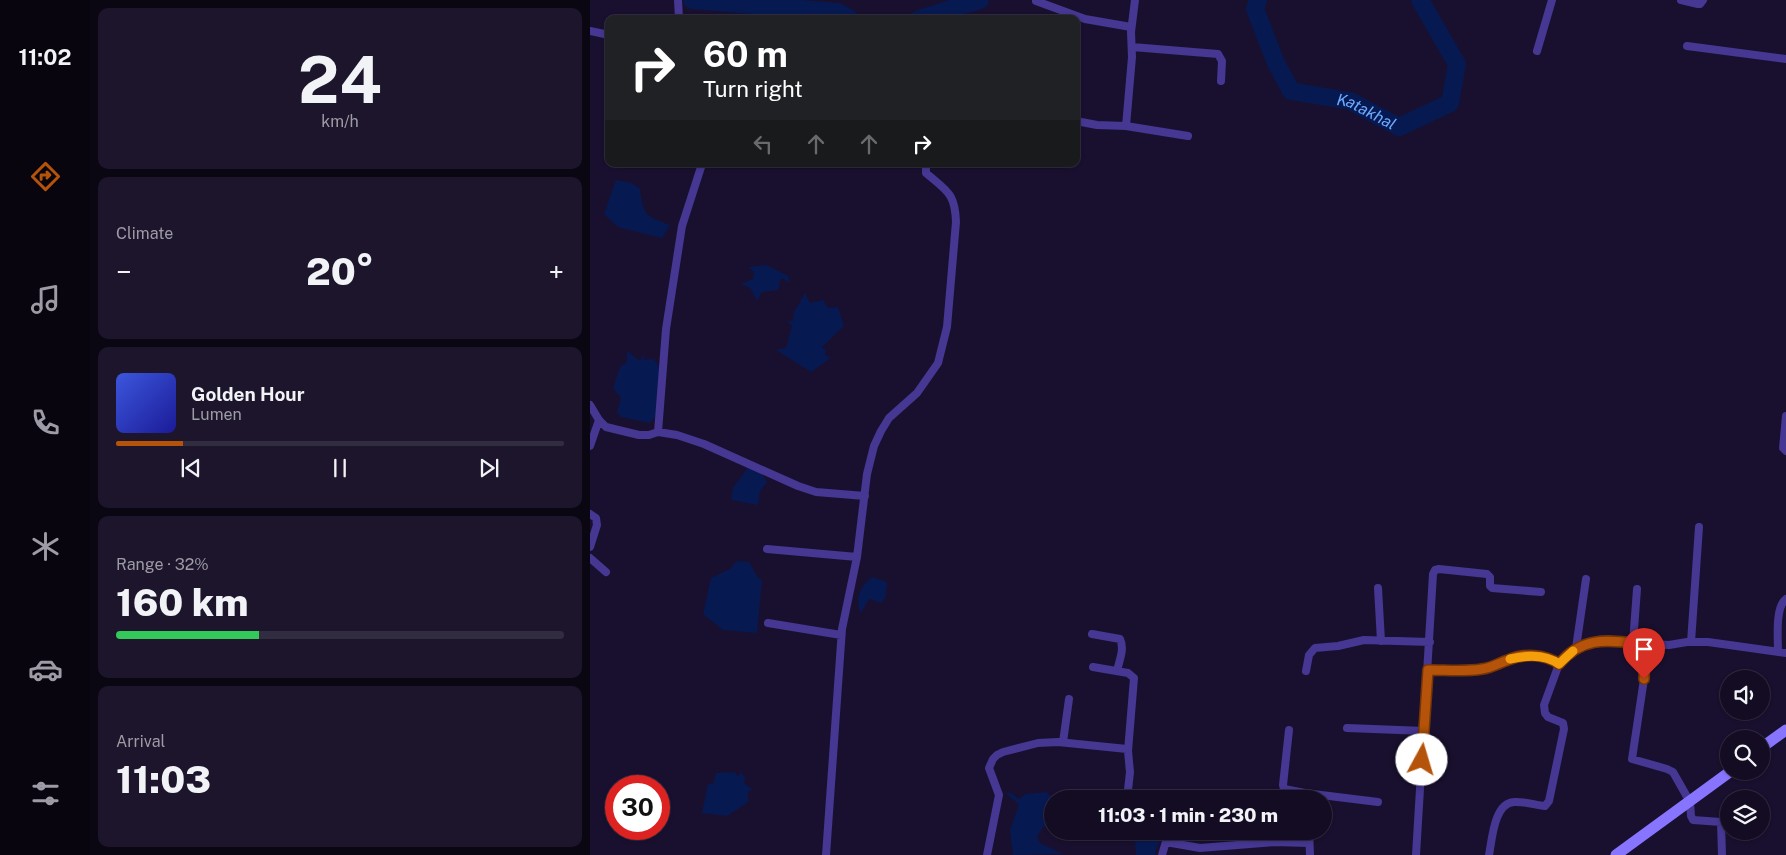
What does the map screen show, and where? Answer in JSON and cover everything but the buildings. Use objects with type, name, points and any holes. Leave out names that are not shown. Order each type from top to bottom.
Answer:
[{"type":"street","points":[[678,0],[679,15]]},
{"type":"street","points":[[1126,126],[1132,47],[1131,27],[1135,0]]},
{"type":"street","points":[[1537,51],[1552,0]]},
{"type":"street","points":[[1681,0],[1698,4],[1703,0]]},
{"type":"street","points":[[1036,1],[1074,15]]},
{"type":"street","points":[[1080,17],[1131,27]]},
{"type":"street","points":[[590,32],[605,34]]},
{"type":"street","points":[[1687,46],[1786,59]]},
{"type":"street","points":[[1132,47],[1218,54],[1222,61],[1221,81]]},
{"type":"street","points":[[1080,122],[1097,125],[1126,126],[1188,136]]},
{"type":"street","points":[[658,432],[666,328],[682,226],[701,167]]},
{"type":"street","points":[[826,855],[841,635],[857,557],[868,474],[877,438],[889,418],[916,393],[938,364],[947,327],[955,208],[950,194],[926,173],[926,167]]},
{"type":"street","points":[[590,405],[599,420],[606,427],[639,435],[658,432],[678,435],[704,444],[798,486],[816,492],[865,496]]},
{"type":"street","points":[[1786,416],[1783,448],[1786,451]]},
{"type":"street","points":[[590,446],[599,420]]},
{"type":"street","points":[[590,514],[596,518],[596,526],[590,547]]},
{"type":"street","points":[[1691,642],[1699,528]]},
{"type":"street","points":[[767,549],[857,557]]},
{"type":"street","points":[[590,558],[606,572]]},
{"type":"street","points":[[1416,855],[1420,775],[1425,730],[1432,583],[1435,570],[1487,574],[1490,577],[1490,586],[1492,588],[1541,592]]},
{"type":"street","points":[[1576,648],[1586,579]]},
{"type":"street","points":[[1378,588],[1381,641]]},
{"type":"street","points":[[1633,643],[1637,589]]},
{"type":"street","points":[[1489,855],[1496,819],[1506,806],[1512,802],[1545,806],[1550,802],[1564,729],[1563,723],[1548,717],[1544,713],[1544,705],[1559,664],[1576,648],[1598,642],[1669,645],[1708,642],[1782,653],[1779,613],[1781,603],[1786,599]]},
{"type":"street","points":[[768,623],[841,635]]},
{"type":"street","points":[[1092,634],[1120,639],[1122,650],[1117,671]]},
{"type":"street","points":[[1306,671],[1309,655],[1315,648],[1338,646],[1357,641],[1430,642]]},
{"type":"street","points":[[1645,644],[1644,679],[1632,759],[1673,772],[1690,802],[1693,820],[1721,822],[1722,855]]},
{"type":"street","points":[[1428,670],[1482,670],[1509,659],[1529,656],[1546,658],[1559,664]]},
{"type":"street","points":[[1093,667],[1128,673],[1134,678],[1128,751],[1130,772],[1128,790]]},
{"type":"street","points":[[1063,742],[1069,699]]},
{"type":"street","points":[[1347,728],[1425,730]]},
{"type":"street","points":[[1286,790],[1282,785],[1289,730]]},
{"type":"street","points":[[1770,742],[1786,730]]},
{"type":"street","points":[[987,855],[999,795],[989,768],[993,759],[1003,752],[1038,743],[1063,742],[1124,748],[1128,751]]},
{"type":"street","points":[[1616,855],[1720,779]]},
{"type":"street","points":[[1332,798],[1378,802]]},
{"type":"street","points":[[1309,840],[1310,855]]},
{"type":"street","points":[[1162,855],[1166,842],[1200,848],[1274,842],[1309,843]]},
{"type":"shaded area","points":[[616,180],[632,183],[640,189],[644,210],[647,214],[670,225],[662,238],[618,227],[604,214]]},
{"type":"shaded area","points":[[767,265],[788,276],[790,283],[781,278],[778,290],[762,292],[757,301],[750,288],[741,284],[753,279],[754,272],[748,267]]},
{"type":"shaded area","points":[[805,293],[810,303],[823,300],[828,308],[838,307],[844,326],[822,347],[826,350],[825,355],[831,358],[811,372],[776,350],[786,348],[792,326],[788,321],[793,321],[794,312]]},
{"type":"shaded area","points":[[627,351],[640,361],[643,354],[644,360],[654,359],[662,372],[656,416],[650,423],[621,417],[617,412],[621,398],[613,388],[620,367],[627,362]]},
{"type":"shaded area","points":[[749,466],[760,470],[767,482],[760,491],[758,505],[731,500],[733,488]]},
{"type":"shaded area","points":[[737,561],[749,562],[758,578],[762,580],[757,633],[723,630],[703,614],[711,578],[730,569]]},
{"type":"shaded area","points":[[872,577],[887,582],[885,598],[881,603],[869,599],[861,613],[858,603],[860,593]]},
{"type":"shaded area","points":[[735,772],[738,777],[740,772],[745,776],[744,783],[753,790],[748,791],[748,802],[727,816],[702,813],[708,784],[713,784],[716,773]]},
{"type":"shaded area","points":[[1044,792],[1044,827],[1037,837],[1040,843],[1063,854],[1013,855],[1010,830],[1019,804],[1005,793],[1011,793],[1019,799],[1025,794]]},
{"type":"shaded area","points":[[1160,840],[1155,851],[1156,855],[1136,855],[1135,841]]},
{"type":"waterway","name":"Katakhal","points":[[692,0],[838,12],[843,15]]},
{"type":"waterway","name":"Katakhal","points":[[932,15],[980,0]]},
{"type":"waterway","name":"Katakhal","points":[[1258,0],[1255,9],[1276,63],[1291,91],[1350,101],[1399,127],[1450,103],[1457,64],[1420,0]]},
{"type":"slow traffic","points":[[1510,659],[1538,656],[1553,660],[1559,664],[1573,651]]},
{"type":"route","points":[[1422,760],[1428,670],[1482,670],[1509,659],[1529,656],[1546,658],[1559,664],[1576,648],[1584,644],[1619,642],[1645,644],[1644,679]]}]
